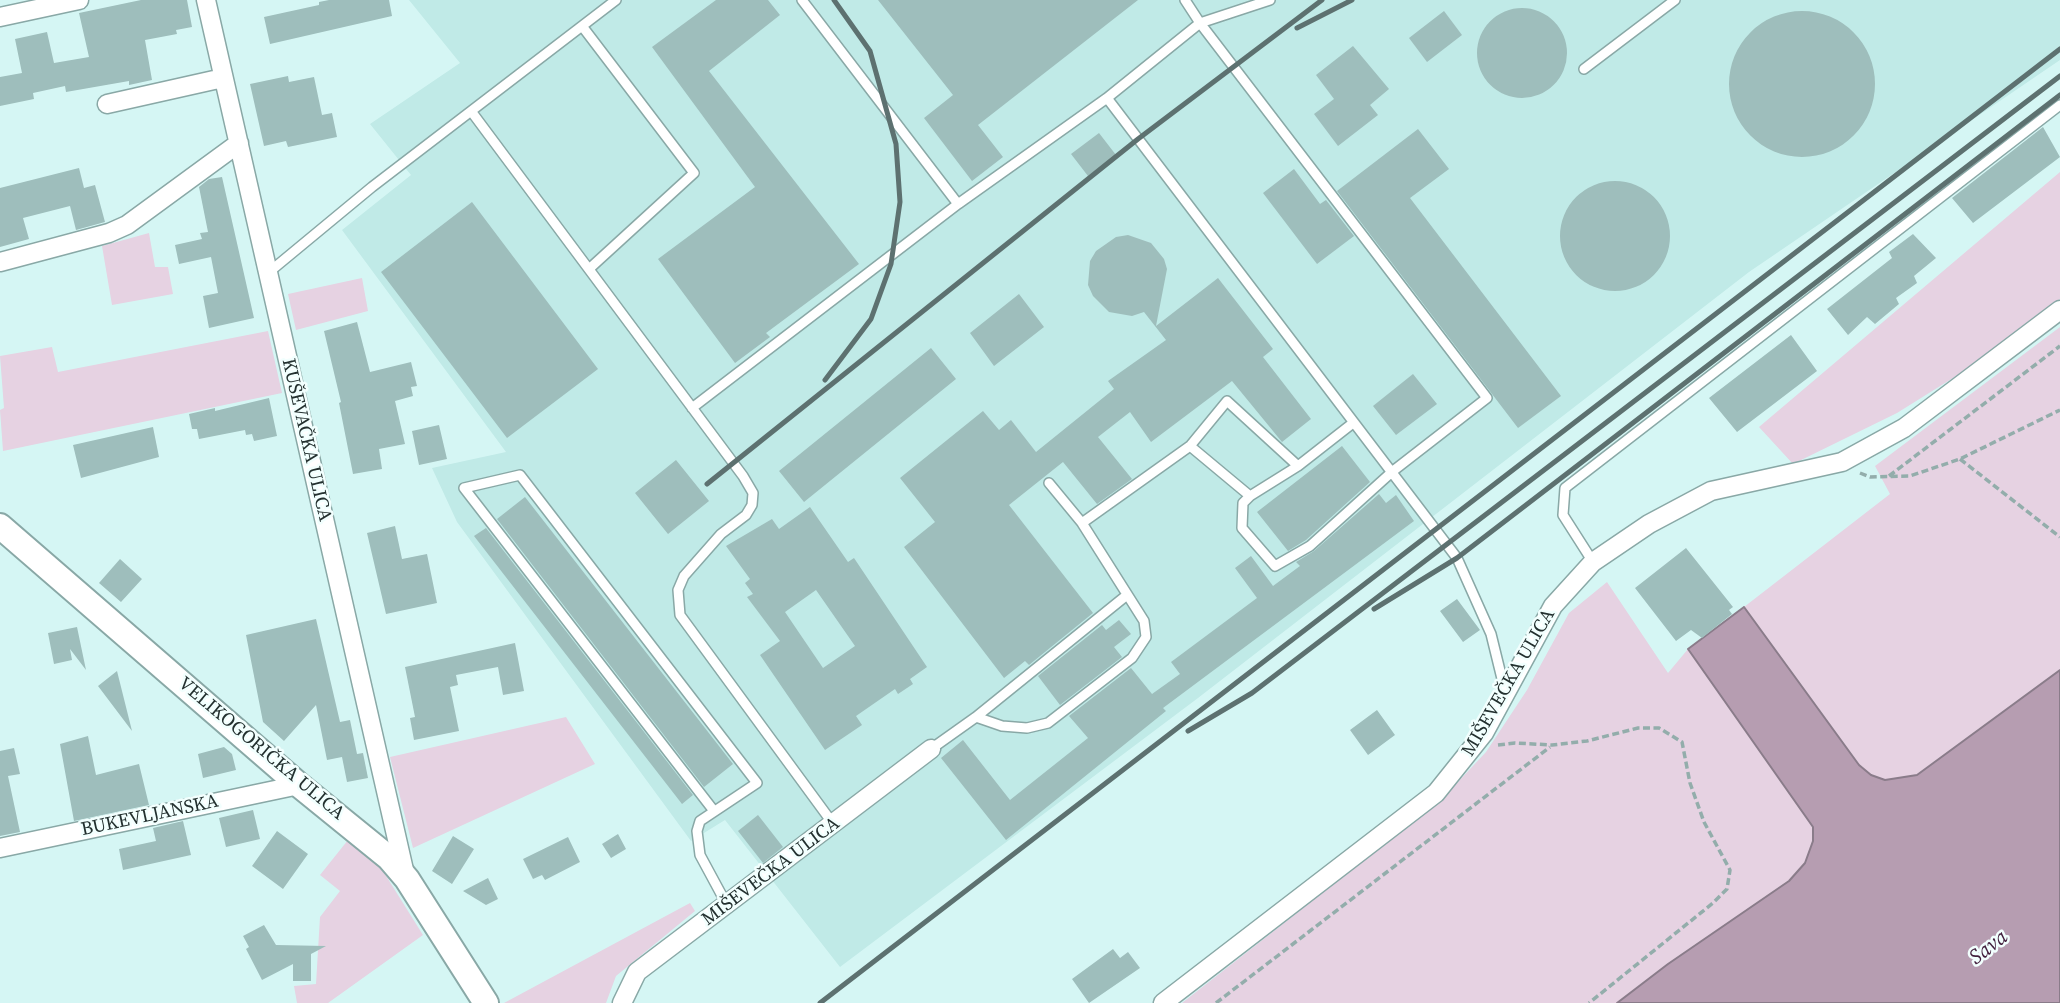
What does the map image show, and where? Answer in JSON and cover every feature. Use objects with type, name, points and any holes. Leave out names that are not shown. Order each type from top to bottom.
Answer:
[{"type":"street","points":[[0,17],[79,0]]},
{"type":"street","name":"KUŠEVAČKA ULICA","points":[[206,0],[407,879]]},
{"type":"street","points":[[107,104],[223,78]]},
{"type":"street","points":[[0,262],[109,233],[127,225],[239,143]]},
{"type":"street","name":"MIŠEVEČKA ULICA","points":[[1163,1003],[1436,793],[1472,748],[1553,606],[1593,562],[1650,524],[1711,491],[1842,462],[1904,428],[2060,310]]},
{"type":"street","name":"VELIKOGORIČKA ULICA","points":[[0,526],[299,785],[369,839],[407,879],[486,1003]]},
{"type":"street","name":"MIŠEVEČKA ULICA","points":[[622,1003],[638,972],[931,749]]},
{"type":"street","name":"BUKEVLJANSKA","points":[[0,848],[299,785]]},
{"type":"lane","points":[[268,273],[471,111],[617,0]]},
{"type":"lane","points":[[802,0],[958,204]]},
{"type":"lane","points":[[1185,0],[1487,398],[1393,471],[1310,546],[1275,566],[1242,528],[1243,503],[1298,466],[1353,422]]},
{"type":"lane","points":[[692,408],[958,204],[1107,98],[1200,23],[1270,0]]},
{"type":"lane","points":[[1584,69],[1675,0]]},
{"type":"lane","points":[[582,26],[694,173],[589,269]]},
{"type":"lane","points":[[1107,98],[1457,558],[1491,634],[1505,692]]},
{"type":"lane","points":[[1593,562],[1563,515],[1565,488],[2060,105]]},
{"type":"lane","points":[[471,111],[743,476],[752,494],[752,505],[746,515],[701,555],[684,576],[678,590],[680,615],[834,825]]},
{"type":"lane","points":[[1082,523],[1189,446],[1227,401],[1298,466]]},
{"type":"lane","points":[[1189,446],[1250,496]]},
{"type":"lane","points":[[714,811],[464,488],[520,475],[757,783],[700,821],[697,842],[709,875],[727,905]]},
{"type":"lane","points":[[976,718],[1002,726],[1027,728],[1048,723],[1132,658],[1146,637],[1144,621],[1082,523],[1049,483]]},
{"type":"lane","points":[[931,749],[976,718],[1127,595]]},
{"type":"path","points":[[1889,477],[2060,345]]},
{"type":"path","points":[[1842,462],[1870,477],[1910,476],[1959,459],[2060,410]]},
{"type":"path","points":[[1959,459],[2060,537]]},
{"type":"path","points":[[1472,748],[1515,743],[1552,746],[1587,741],[1638,728],[1659,728],[1682,742],[1690,783],[1704,822],[1730,870],[1727,889],[1588,1003]]},
{"type":"path","points":[[1216,1003],[1552,746]]},
{"type":"shaded area","points":[[409,0],[2060,0],[2060,60],[1749,272],[1198,698],[840,967],[725,820],[691,841],[457,522],[432,468],[506,452],[342,230],[411,175],[370,124],[460,63]]},
{"type":"shaded area","points":[[2060,172],[2060,299],[1985,358],[1897,413],[1793,464],[1759,427]]},
{"type":"shaded area","points":[[149,233],[155,267],[168,267],[173,294],[112,305],[102,246]]},
{"type":"shaded area","points":[[362,278],[368,311],[296,330],[288,294]]},
{"type":"shaded area","points":[[2060,327],[2060,670],[1917,775],[1885,780],[1871,775],[1859,765],[1744,607],[1890,494],[1875,466]]},
{"type":"shaded area","points":[[268,331],[282,393],[3,451],[0,410],[4,408],[0,356],[52,347],[58,372]]},
{"type":"shaded area","points":[[1607,582],[1668,673],[1688,649],[1813,827],[1813,841],[1805,863],[1789,881],[1668,964],[1617,1003],[1182,1003],[1441,800],[1486,752],[1527,690],[1569,613]]},
{"type":"shaded area","points":[[566,717],[595,764],[413,848],[390,757]]},
{"type":"shaded area","points":[[348,840],[378,863],[423,935],[328,1003],[297,1003],[294,986],[316,984],[320,917],[340,891],[320,875]]},
{"type":"shaded area","points":[[690,903],[695,911],[616,976],[606,1003],[504,1003]]},
{"type":"water","name":"Sava","points":[[1744,607],[1859,765],[1871,775],[1885,780],[1917,775],[2060,670],[2060,1003],[1617,1003],[1668,964],[1789,881],[1805,863],[1813,841],[1813,827],[1688,649]]},
{"type":"building","points":[[141,0],[187,0],[192,27],[176,30],[177,34],[145,40],[152,80],[129,85],[129,81],[66,92],[65,86],[33,93],[34,99],[0,106],[0,77],[22,73],[15,39],[47,32],[54,63],[89,57],[79,13]]},
{"type":"building","points":[[389,0],[392,16],[270,44],[264,17],[319,5],[319,2]]},
{"type":"building","points":[[716,0],[768,0],[780,15],[709,71],[859,264],[766,333],[770,337],[735,363],[658,259],[755,187],[652,47]]},
{"type":"building","points":[[878,0],[1138,0],[978,125],[1003,157],[972,181],[924,118],[953,95]]},
{"type":"building","points":[[1522,8],[1539,12],[1554,21],[1563,36],[1567,53],[1563,70],[1554,85],[1539,94],[1522,98],[1505,94],[1490,85],[1481,70],[1477,53],[1481,36],[1490,21],[1505,12]]},
{"type":"building","points":[[1444,11],[1462,35],[1427,62],[1409,38]]},
{"type":"building","points":[[1802,11],[1830,17],[1853,33],[1869,56],[1875,84],[1869,112],[1853,135],[1830,151],[1802,157],[1774,151],[1751,135],[1735,112],[1729,84],[1735,56],[1751,33],[1774,17]]},
{"type":"building","points":[[1353,46],[1389,89],[1370,105],[1378,115],[1338,146],[1314,114],[1334,99],[1316,75]]},
{"type":"building","points":[[288,76],[289,82],[314,77],[322,115],[332,113],[337,137],[288,147],[286,141],[264,146],[250,84]]},
{"type":"building","points":[[2043,127],[2060,157],[1973,223],[1952,198]]},
{"type":"building","points":[[1418,129],[1449,169],[1410,198],[1561,396],[1518,428],[1337,191]]},
{"type":"building","points":[[1099,133],[1116,155],[1088,176],[1071,154]]},
{"type":"building","points":[[79,168],[84,188],[95,185],[105,222],[76,230],[70,206],[23,218],[29,239],[0,247],[0,188]]},
{"type":"building","points":[[1294,169],[1320,204],[1326,200],[1354,236],[1317,264],[1263,193]]},
{"type":"building","points":[[222,177],[254,318],[209,328],[203,296],[218,293],[211,257],[179,264],[175,245],[202,239],[200,233],[208,232],[199,187],[209,179]]},
{"type":"building","points":[[1615,181],[1636,185],[1654,197],[1666,215],[1670,236],[1666,257],[1654,275],[1636,287],[1615,291],[1594,287],[1576,275],[1564,257],[1560,236],[1564,215],[1576,197],[1594,185]]},
{"type":"building","points":[[472,202],[598,369],[507,438],[381,272]]},
{"type":"building","points":[[1913,234],[1936,258],[1914,276],[1917,283],[1896,298],[1899,304],[1875,324],[1867,317],[1848,335],[1827,309],[1892,258],[1889,252]]},
{"type":"building","points":[[1128,235],[1151,243],[1164,259],[1167,269],[1156,326],[1218,278],[1273,349],[1263,357],[1311,419],[1282,442],[1232,381],[1151,442],[1130,412],[1098,437],[1132,479],[1097,504],[1063,462],[1009,505],[1093,613],[1029,665],[1025,661],[1004,678],[904,547],[935,522],[900,478],[983,411],[999,430],[1011,420],[1036,452],[1114,389],[1108,381],[1166,340],[1144,312],[1132,316],[1109,312],[1093,296],[1088,285],[1090,261],[1096,251],[1116,237]]},
{"type":"building","points":[[1019,294],[1044,327],[994,366],[970,333]]},
{"type":"building","points":[[357,322],[370,372],[411,362],[417,386],[411,387],[413,396],[395,401],[405,444],[379,449],[382,469],[353,474],[339,403],[341,402],[324,331]]},
{"type":"building","points":[[1791,335],[1817,371],[1737,432],[1709,398]]},
{"type":"building","points":[[931,348],[956,379],[804,502],[779,471]]},
{"type":"building","points":[[1413,374],[1437,404],[1396,435],[1373,406]]},
{"type":"building","points":[[269,398],[277,436],[254,441],[252,434],[246,435],[245,430],[199,439],[197,429],[192,429],[189,414],[215,408],[215,411]]},
{"type":"building","points":[[439,425],[447,459],[419,465],[412,431]]},
{"type":"building","points":[[153,427],[159,457],[81,478],[73,445]]},
{"type":"building","points":[[1342,446],[1370,482],[1306,540],[1288,551],[1257,512]]},
{"type":"building","points":[[676,460],[709,501],[668,534],[635,493]]},
{"type":"building","points":[[1379,494],[1386,503],[1396,495],[1414,521],[1163,708],[1166,711],[1006,840],[941,758],[963,740],[1010,800],[1088,738],[1069,716],[1131,668],[1152,694],[1180,674],[1171,662],[1257,598],[1235,568],[1251,556],[1273,586],[1300,566],[1296,562],[1314,551]]},
{"type":"building","points":[[525,497],[733,764],[704,787],[497,519]]},
{"type":"building","points":[[810,507],[848,562],[854,558],[927,667],[910,679],[913,684],[898,694],[895,689],[856,716],[862,725],[825,750],[760,655],[780,641],[747,597],[753,594],[745,583],[750,579],[726,546],[772,519],[779,529]],"holes":[[[816,590],[855,646],[823,668],[785,612]]]},
{"type":"building","points":[[395,526],[402,559],[427,554],[437,603],[386,614],[367,533]]},
{"type":"building","points":[[486,528],[693,795],[682,804],[474,536]]},
{"type":"building","points":[[1686,548],[1733,607],[1729,610],[1732,614],[1702,638],[1691,630],[1676,641],[1635,588]]},
{"type":"building","points":[[120,559],[142,579],[121,602],[99,583]]},
{"type":"building","points":[[1457,599],[1480,630],[1463,642],[1440,611]]},
{"type":"building","points":[[316,619],[340,722],[350,720],[357,754],[363,753],[368,778],[347,782],[342,757],[327,760],[316,705],[284,741],[263,722],[246,635]]},
{"type":"building","points":[[1119,620],[1131,634],[1114,647],[1122,657],[1060,705],[1038,676],[1102,625],[1106,630]]},
{"type":"building","points":[[77,627],[86,670],[70,649],[72,660],[54,664],[48,633]]},
{"type":"building","points":[[515,643],[524,691],[503,695],[498,667],[456,675],[458,685],[450,687],[459,731],[414,740],[410,718],[415,717],[405,667]]},
{"type":"building","points":[[117,671],[132,731],[98,686]]},
{"type":"building","points":[[1377,710],[1395,735],[1368,755],[1350,730]]},
{"type":"building","points":[[88,736],[96,775],[139,764],[149,805],[74,821],[60,744]]},
{"type":"building","points":[[224,747],[232,754],[236,770],[203,778],[198,754]]},
{"type":"building","points":[[14,748],[20,774],[8,776],[20,832],[0,836],[0,751]]},
{"type":"building","points":[[253,810],[260,839],[226,847],[219,818]]},
{"type":"building","points":[[758,815],[783,847],[763,863],[738,831]]},
{"type":"building","points":[[183,821],[191,855],[123,870],[119,849],[156,841],[153,828]]},
{"type":"building","points":[[277,831],[308,854],[283,889],[252,866]]},
{"type":"building","points":[[618,834],[626,849],[611,858],[602,844]]},
{"type":"building","points":[[453,836],[474,849],[452,884],[432,871]]},
{"type":"building","points":[[568,837],[580,862],[545,880],[542,875],[533,879],[523,859]]},
{"type":"building","points":[[488,878],[498,899],[486,905],[463,891]]},
{"type":"building","points":[[264,925],[276,945],[326,946],[311,954],[311,981],[293,981],[293,964],[262,980],[246,949],[249,947],[243,936]]},
{"type":"building","points":[[1113,949],[1120,958],[1128,952],[1140,968],[1089,1003],[1072,979]]},
{"type":"railway","points":[[825,380],[871,319],[891,264],[900,202],[896,144],[870,51],[834,0]]},
{"type":"railway","points":[[707,484],[1138,139],[1322,0]]},
{"type":"railway","points":[[1297,28],[1352,0]]},
{"type":"railway","points":[[820,1003],[2060,49]]},
{"type":"railway","points":[[1188,731],[1252,693],[2060,76]]},
{"type":"railway","points":[[1374,609],[1457,558],[2060,95]]}]
